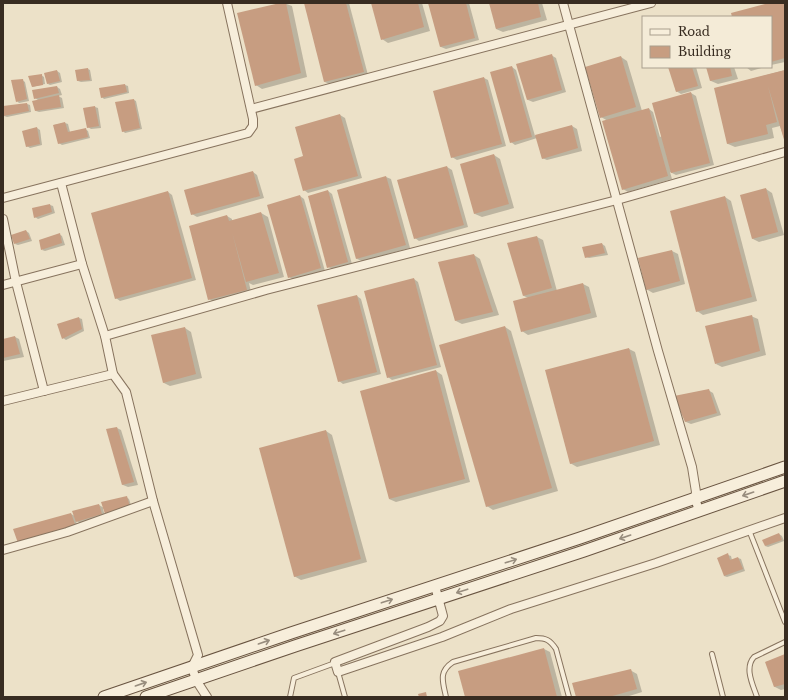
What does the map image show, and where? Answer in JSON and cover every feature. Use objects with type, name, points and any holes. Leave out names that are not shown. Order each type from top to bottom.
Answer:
[{"type":"main road","points":[[104,697],[580,538],[785,467]]},
{"type":"main road","points":[[146,697],[439,598],[584,551],[785,482]]},
{"type":"street","points":[[3,198],[243,135],[251,130],[253,126],[251,109],[227,3]]},
{"type":"street","points":[[564,3],[617,200],[692,467],[696,492],[695,498],[699,511]]},
{"type":"street","points":[[251,109],[651,3]]},
{"type":"street","points":[[105,336],[266,290],[617,200],[785,152]]},
{"type":"street","points":[[61,183],[82,264],[105,336],[113,374],[126,392],[153,501],[198,655],[192,667],[196,680],[207,697]]},
{"type":"street","points":[[3,219],[16,282],[44,391]]},
{"type":"street","points":[[3,285],[82,264]]},
{"type":"street","points":[[3,401],[113,374]]},
{"type":"street","points":[[3,550],[67,532],[153,501]]},
{"type":"street","points":[[435,586],[443,616],[440,621],[428,627],[335,662],[338,672],[442,637],[511,609],[604,580],[785,518]]},
{"type":"lane","points":[[749,530],[785,622]]},
{"type":"lane","points":[[446,697],[442,677],[443,671],[453,662],[536,638],[545,638],[552,642],[556,649],[569,697]]},
{"type":"lane","points":[[757,697],[749,674],[751,660],[763,652],[785,642]]},
{"type":"lane","points":[[712,654],[723,697]]},
{"type":"lane","points":[[290,697],[294,678],[335,662]]},
{"type":"lane","points":[[338,672],[345,697]]},
{"type":"building","points":[[286,3],[301,73],[255,86],[237,13]]},
{"type":"building","points":[[304,3],[346,3],[364,72],[324,82]]},
{"type":"building","points":[[371,3],[418,3],[424,27],[381,40]]},
{"type":"building","points":[[428,3],[466,3],[475,38],[440,47]]},
{"type":"building","points":[[489,3],[538,3],[541,17],[496,29]]},
{"type":"building","points":[[769,3],[785,3],[785,58],[772,62],[772,16],[732,16],[731,13]]},
{"type":"building","points":[[552,54],[562,90],[527,100],[516,64]]},
{"type":"building","points":[[621,56],[636,107],[600,118],[585,67]]},
{"type":"building","points":[[512,66],[532,137],[510,143],[490,72]]},
{"type":"building","points":[[88,68],[90,80],[77,81],[75,70]]},
{"type":"building","points":[[668,68],[692,68],[698,86],[676,92]]},
{"type":"building","points":[[706,68],[730,68],[732,76],[710,81]]},
{"type":"building","points":[[57,70],[60,81],[47,84],[44,73]]},
{"type":"building","points":[[785,70],[785,143],[768,86],[777,122],[766,125],[768,134],[727,144],[714,88]]},
{"type":"building","points":[[42,74],[43,85],[32,87],[28,76]]},
{"type":"building","points":[[484,77],[502,144],[451,158],[433,91]]},
{"type":"building","points":[[23,79],[27,99],[16,102],[11,80]]},
{"type":"building","points":[[125,84],[127,92],[101,98],[99,88]]},
{"type":"building","points":[[57,86],[59,93],[34,99],[32,90]]},
{"type":"building","points":[[691,92],[710,163],[671,173],[652,103]]},
{"type":"building","points":[[59,95],[61,107],[35,111],[32,101]]},
{"type":"building","points":[[134,99],[140,128],[122,132],[115,102]]},
{"type":"building","points":[[27,103],[29,111],[3,116],[3,106]]},
{"type":"building","points":[[95,106],[99,126],[87,128],[83,108]]},
{"type":"building","points":[[649,108],[668,176],[622,190],[602,121]]},
{"type":"building","points":[[340,114],[358,176],[303,191],[294,159],[303,156],[295,127]]},
{"type":"building","points":[[65,122],[68,132],[86,128],[88,137],[58,144],[53,125]]},
{"type":"building","points":[[572,125],[578,148],[542,159],[535,135]]},
{"type":"building","points":[[37,127],[40,144],[26,147],[22,131]]},
{"type":"building","points":[[494,154],[509,204],[474,214],[460,164]]},
{"type":"building","points":[[447,166],[464,225],[414,239],[397,180]]},
{"type":"building","points":[[253,171],[260,196],[191,215],[184,190]]},
{"type":"building","points":[[386,176],[406,245],[356,259],[337,190]]},
{"type":"building","points":[[766,188],[778,232],[752,239],[740,195]]},
{"type":"building","points":[[328,190],[348,262],[327,268],[308,196]]},
{"type":"building","points":[[168,191],[192,278],[115,299],[91,213]]},
{"type":"building","points":[[300,195],[321,268],[288,278],[267,205]]},
{"type":"building","points":[[725,196],[752,297],[696,312],[670,211]]},
{"type":"building","points":[[50,204],[52,212],[34,218],[32,208]]},
{"type":"building","points":[[261,212],[279,273],[246,282],[232,232],[247,290],[208,300],[189,226],[227,215],[229,221]]},
{"type":"building","points":[[26,230],[30,239],[14,244],[11,235]]},
{"type":"building","points":[[60,233],[62,243],[41,250],[39,240]]},
{"type":"building","points":[[537,236],[552,288],[523,296],[507,243]]},
{"type":"building","points":[[602,243],[605,253],[585,258],[582,247]]},
{"type":"building","points":[[672,250],[680,281],[646,290],[638,258]]},
{"type":"building","points":[[474,254],[493,312],[455,321],[438,262]]},
{"type":"building","points":[[414,278],[437,365],[387,378],[364,291]]},
{"type":"building","points":[[583,283],[591,313],[521,332],[513,301]]},
{"type":"building","points":[[357,295],[377,372],[338,382],[317,305]]},
{"type":"building","points":[[752,315],[760,351],[715,364],[705,326]]},
{"type":"building","points":[[79,317],[82,329],[62,339],[57,324]]},
{"type":"building","points":[[505,326],[552,488],[486,507],[439,345]]},
{"type":"building","points":[[185,327],[196,374],[163,383],[151,335]]},
{"type":"building","points":[[15,336],[20,354],[3,358],[3,339]]},
{"type":"building","points":[[629,348],[654,441],[570,464],[545,370]]},
{"type":"building","points":[[436,370],[465,479],[389,499],[360,391]]},
{"type":"building","points":[[709,389],[717,413],[685,422],[674,396]]},
{"type":"building","points":[[117,427],[134,482],[122,485],[106,429]]},
{"type":"building","points":[[326,430],[361,559],[294,577],[259,448]]},
{"type":"building","points":[[127,496],[130,507],[105,514],[101,502]]},
{"type":"building","points":[[99,504],[102,514],[76,522],[72,511]]},
{"type":"building","points":[[71,513],[76,527],[18,543],[13,529]]},
{"type":"building","points":[[779,533],[782,540],[765,546],[762,540]]},
{"type":"building","points":[[728,553],[730,560],[738,557],[743,569],[724,576],[717,558]]},
{"type":"building","points":[[544,648],[557,697],[465,697],[458,671]]},
{"type":"building","points":[[785,654],[785,684],[774,687],[765,662]]},
{"type":"building","points":[[631,669],[637,689],[609,697],[576,697],[572,683]]},
{"type":"building","points":[[426,692],[427,697],[419,697],[418,694]]}]
